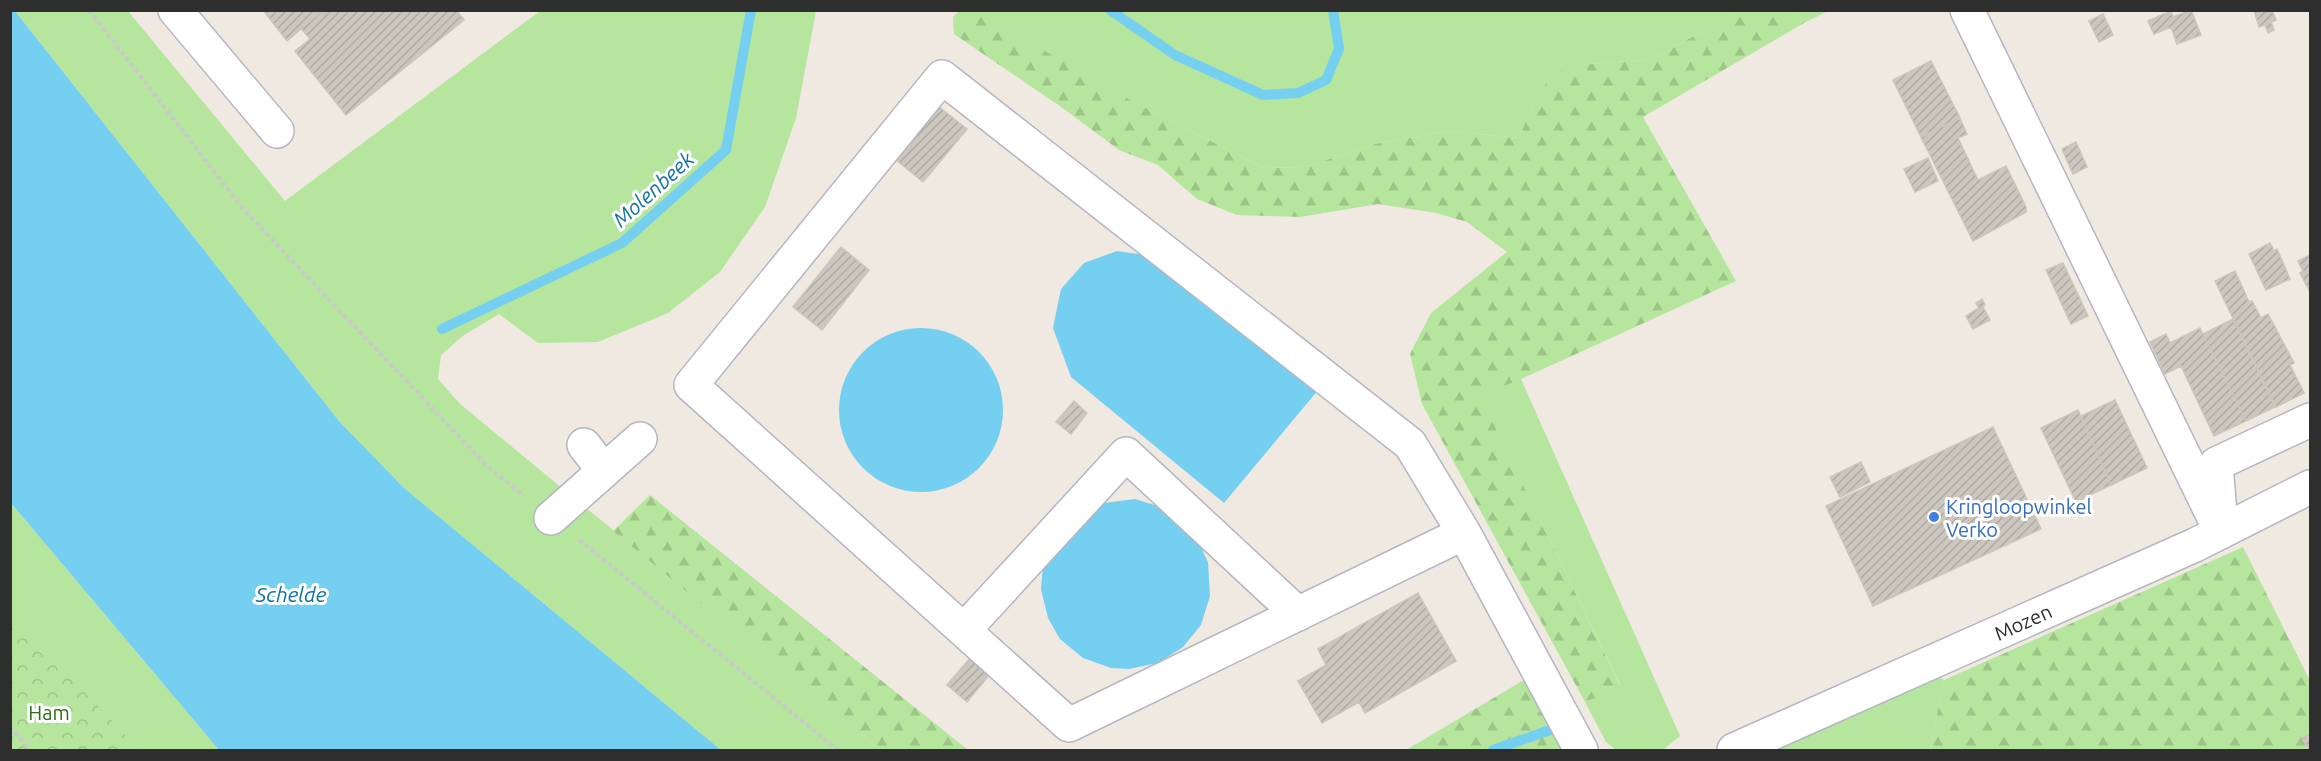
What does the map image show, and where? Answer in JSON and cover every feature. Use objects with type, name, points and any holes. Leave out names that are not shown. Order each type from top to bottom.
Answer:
[{"type":"street","points":[[175,10],[277,131]]},
{"type":"street","points":[[1967,10],[2221,532]]},
{"type":"street","points":[[1464,533],[1070,725],[691,385],[942,76],[1410,444],[1464,533],[1581,750]]},
{"type":"street","points":[[2221,532],[2216,464],[2310,420]]},
{"type":"street","points":[[551,518],[640,439]]},
{"type":"street","points":[[584,445],[604,471]]},
{"type":"street","points":[[964,630],[1126,454],[1298,614]]},
{"type":"street","name":"Mozen","points":[[1734,750],[2221,532],[2310,487]]},
{"type":"path","points":[[89,10],[244,210],[485,464],[838,750]]},
{"type":"path","points":[[10,726],[29,750]]},
{"type":"green space","points":[[960,10],[970,11],[1004,28],[1136,103],[1264,168],[1306,167],[1370,145],[1448,131],[1519,138],[1535,99],[1555,72],[1591,64],[1653,59],[1738,11],[1797,11],[1804,23],[1643,117],[1736,281],[1480,396],[1621,687],[1585,702],[1422,404],[1410,354],[1431,313],[1507,252],[1467,222],[1436,213],[1378,204],[1300,217],[1237,215],[1197,199],[1158,165],[1119,150],[1064,109],[954,34],[953,17]]},
{"type":"green space","points":[[15,11],[128,11],[285,201],[540,11],[816,11],[796,118],[765,207],[720,272],[668,313],[598,342],[538,343],[499,314],[464,335],[441,355],[438,379],[460,404],[880,750],[721,750],[404,488],[339,421]]},
{"type":"green space","points":[[970,11],[1738,11],[1653,59],[1591,64],[1535,99],[1519,138],[1448,131],[1370,145],[1306,167],[1264,168],[1136,103]]},
{"type":"green space","points":[[1797,11],[1828,11],[1804,23]]},
{"type":"green space","points":[[1521,379],[1680,736],[1663,750],[1616,750],[1606,742],[1585,702],[1621,686],[1479,395]]},
{"type":"green space","points":[[650,495],[968,750],[880,750],[613,531]]},
{"type":"green space","points":[[11,503],[219,750],[11,750]]},
{"type":"green space","points":[[2243,547],[2310,681],[2310,750],[1930,750],[1944,680]]},
{"type":"green space","name":"Ham","points":[[11,610],[39,645],[140,750],[11,750]]},
{"type":"green space","points":[[1924,666],[1944,680],[1930,750],[1734,750]]},
{"type":"green space","points":[[1539,671],[1581,750],[1406,750]]},
{"type":"water","name":"Schelde","points":[[10,11],[15,11],[339,421],[404,488],[721,750],[219,750],[11,503]]},
{"type":"water","points":[[1117,251],[1153,256],[1319,389],[1224,503],[1071,377],[1053,328],[1061,289],[1084,263]]},
{"type":"water","points":[[921,328],[952,335],[979,352],[996,379],[1003,410],[996,441],[979,468],[952,485],[921,492],[890,485],[863,468],[846,441],[839,410],[846,379],[863,352],[890,335]]},
{"type":"water","points":[[1135,499],[1164,508],[1195,535],[1208,562],[1210,596],[1201,625],[1183,647],[1158,663],[1129,669],[1111,668],[1083,658],[1060,639],[1048,618],[1041,589],[1043,566],[1096,504]]},
{"type":"building","points":[[263,10],[323,10],[287,41]]},
{"type":"building","points":[[323,10],[456,10],[464,20],[346,115],[295,51],[310,39],[301,28]]},
{"type":"building","points":[[2191,10],[2201,35],[2177,44],[2171,27],[2154,34],[2148,21],[2171,11],[2173,17]]},
{"type":"building","points":[[2254,10],[2272,10],[2276,20],[2271,22],[2274,30],[2268,33],[2265,25],[2259,27]]},
{"type":"building","points":[[2103,14],[2113,35],[2099,42],[2089,21]]},
{"type":"building","points":[[1931,61],[1960,118],[1921,137],[1893,80]]},
{"type":"building","points":[[938,106],[967,129],[923,182],[895,159]]},
{"type":"building","points":[[1960,118],[1967,134],[1958,138],[1978,180],[2006,166],[2026,207],[2026,212],[1973,241],[1921,137]]},
{"type":"building","points":[[2076,142],[2087,167],[2073,174],[2062,149]]},
{"type":"building","points":[[1928,158],[1938,181],[1915,192],[1904,169]]},
{"type":"building","points":[[2270,243],[2274,251],[2277,249],[2290,279],[2266,290],[2249,254]]},
{"type":"building","points":[[841,247],[869,270],[822,330],[793,307]]},
{"type":"building","points":[[2310,255],[2310,292],[2300,273],[2303,271],[2298,261]]},
{"type":"building","points":[[2063,263],[2088,316],[2071,324],[2046,270]]},
{"type":"building","points":[[2235,271],[2249,302],[2252,301],[2261,318],[2268,314],[2294,363],[2290,365],[2304,393],[2276,407],[2215,281]]},
{"type":"building","points":[[1982,299],[1985,305],[1983,307],[1990,320],[1973,329],[1966,316],[1979,308],[1976,303]]},
{"type":"building","points":[[2233,319],[2275,407],[2246,421],[2203,334]]},
{"type":"building","points":[[2200,328],[2246,421],[2214,436],[2181,366],[2165,374],[2150,342],[2166,334],[2170,343]]},
{"type":"building","points":[[2115,400],[2147,468],[2111,485],[2081,416]]},
{"type":"building","points":[[1074,401],[1087,413],[1071,434],[1056,422]]},
{"type":"building","points":[[2078,410],[2111,485],[2076,502],[2041,428]]},
{"type":"building","name":"Kringloopwinkel Verko","points":[[1993,427],[2041,529],[1873,606],[1826,506]]},
{"type":"building","points":[[1861,462],[1870,482],[1840,497],[1830,477]]},
{"type":"building","points":[[1418,593],[1456,661],[1365,713],[1359,702],[1322,723],[1298,681],[1326,665],[1318,649]]},
{"type":"building","points":[[971,657],[990,674],[967,702],[947,685]]},
{"type":"building","points":[[2310,734],[2310,750],[2309,750],[2302,738]]},
{"type":"waterway","name":"Molenbeek","points":[[442,329],[622,243],[726,150],[751,10]]},
{"type":"waterway","name":"Molenbeek","points":[[1110,10],[1175,55],[1263,95],[1298,93],[1326,80],[1339,49],[1333,10]]},
{"type":"waterway","points":[[1493,750],[1550,730]]},
{"type":"place","name":"Kringloopwinkel Verko","points":[[1934,517]]}]
